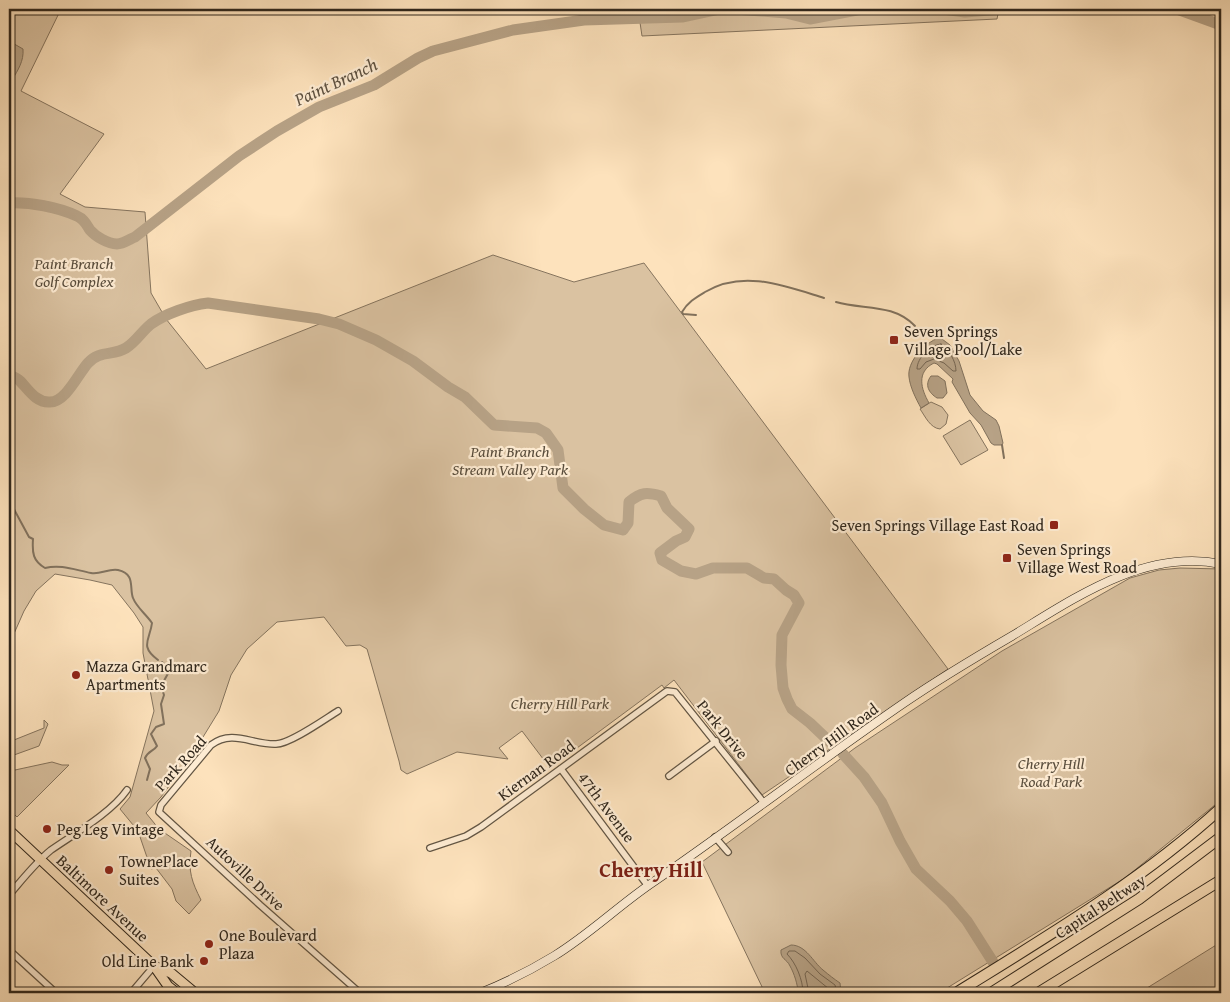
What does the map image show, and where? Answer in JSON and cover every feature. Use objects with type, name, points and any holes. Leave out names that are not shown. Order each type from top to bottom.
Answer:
[{"type":"highway","points":[[956,993],[1062,928],[1119,890],[1164,856],[1221,808]]},
{"type":"highway","name":"Capital Beltway","points":[[991,993],[1132,904],[1221,837]]},
{"type":"highway","points":[[1038,993],[1221,880]]},
{"type":"main road","name":"Cherry Hill Road","points":[[480,993],[556,956],[716,837],[906,702],[970,660],[1098,586],[1124,574],[1158,564],[1193,562],[1221,564]]},
{"type":"main road","name":"Baltimore Avenue","points":[[9,830],[154,966],[168,986],[177,993]]},
{"type":"main road","name":"Baltimore Avenue","points":[[154,966],[171,973],[195,993]]},
{"type":"street","name":"Park Drive","points":[[653,701],[667,691],[674,692],[716,741],[764,803]]},
{"type":"street","name":"Kiernan Road","points":[[430,848],[466,836],[481,827],[653,701]]},
{"type":"street","name":"Park Road","points":[[159,812],[161,805],[211,745],[216,742],[224,738],[240,738],[278,744],[338,711]]},
{"type":"street","points":[[669,776],[716,741]]},
{"type":"street","name":"47th Avenue","points":[[561,769],[648,886]]},
{"type":"street","points":[[9,895],[40,860],[108,809],[127,790]]},
{"type":"street","name":"Autoville Drive","points":[[159,812],[260,905],[360,993]]},
{"type":"street","points":[[716,837],[728,852]]},
{"type":"street","points":[[9,950],[56,993]]},
{"type":"street","points":[[131,993],[154,966]]},
{"type":"green space","name":"Paint Branch Stream Valley Park","points":[[9,9],[61,9],[21,91],[104,134],[60,194],[85,207],[145,212],[151,293],[162,312],[160,314],[162,314],[206,369],[493,255],[574,282],[644,263],[948,669],[762,795],[674,680],[664,688],[662,685],[550,768],[522,731],[499,748],[508,759],[457,752],[407,774],[401,770],[367,649],[360,645],[346,646],[324,617],[277,622],[247,649],[231,675],[219,711],[192,755],[161,797],[146,813],[159,829],[191,851],[190,865],[192,877],[201,900],[189,914],[176,901],[172,889],[156,868],[151,869],[138,831],[120,809],[130,797],[154,711],[143,653],[143,627],[134,613],[112,585],[55,574],[36,591],[24,611],[9,645]]},
{"type":"green space","points":[[638,9],[999,9],[997,19],[642,36]]},
{"type":"green space","points":[[931,402],[942,407],[948,415],[946,424],[940,429],[931,424],[920,409]]},
{"type":"green space","points":[[970,420],[988,450],[961,465],[943,436]]},
{"type":"green space","name":"Cherry Hill Road Park","points":[[1180,568],[1221,569],[1221,800],[1125,878],[939,993],[765,993],[702,862],[855,748],[1002,651],[1130,578],[1159,570]]},
{"type":"green space","points":[[44,720],[48,724],[39,746],[14,755],[9,751],[9,742],[44,728]]},
{"type":"green space","points":[[52,762],[69,765],[17,817],[9,809],[9,779],[15,770]]},
{"type":"green space","points":[[1221,942],[1221,993],[1139,993]]},
{"type":"water","points":[[9,41],[23,49],[22,61],[12,80],[9,79]]},
{"type":"water","points":[[936,339],[942,339],[950,345],[959,361],[970,395],[983,411],[996,420],[999,426],[1002,445],[991,443],[981,425],[970,413],[952,382],[953,379],[934,363],[924,371],[922,376],[922,387],[929,403],[921,408],[911,385],[909,371],[917,355],[926,345]]},
{"type":"water","points":[[931,376],[938,376],[945,381],[947,393],[943,398],[937,398],[930,391],[928,383]]},
{"type":"water","points":[[791,945],[805,951],[823,970],[840,983],[841,993],[798,993],[793,972],[781,953],[781,950]]},
{"type":"waterway","name":"Paint Branch","points":[[9,203],[26,203],[61,210],[77,216],[85,222],[92,232],[102,239],[113,244],[122,243],[135,237],[239,156],[277,131],[319,107],[374,85],[433,51],[513,30],[584,20],[682,17],[719,9]]},
{"type":"waterway","name":"Paint Branch","points":[[736,9],[786,13],[810,19],[862,9]]},
{"type":"waterway","name":"Paint Branch","points":[[943,9],[965,12],[1002,9]]},
{"type":"waterway","name":"Paint Branch","points":[[1177,9],[1221,25]]},
{"type":"waterway","points":[[696,315],[683,314],[682,312],[689,303],[705,292],[719,285],[734,282],[764,282],[824,298]]},
{"type":"waterway","points":[[836,302],[887,310],[906,319],[915,326]]},
{"type":"waterway","points":[[9,377],[10,375],[18,379],[33,395],[41,400],[45,402],[56,401],[66,393],[88,363],[97,356],[126,348],[151,324],[170,313],[208,303],[319,319],[339,324],[376,340],[413,361],[465,397],[494,425],[537,428],[546,433],[558,450],[563,488],[584,509],[604,525],[623,530],[628,523],[629,502],[637,496],[644,494],[661,496],[667,508],[689,529],[685,537],[660,553],[662,560],[681,571],[696,574],[713,568],[747,568],[764,578],[774,579],[794,595],[799,603],[782,635],[781,665],[783,688],[792,709],[831,743]]},
{"type":"waterway","points":[[1002,445],[1004,458]]},
{"type":"waterway","points":[[9,500],[29,537],[33,539],[33,552],[36,559],[45,568],[62,567],[94,573],[118,570],[124,572],[130,578],[135,602],[152,623],[147,647],[158,660]]},
{"type":"waterway","points":[[147,780],[150,769],[145,758],[157,746],[151,734],[156,727],[164,724],[161,704],[164,695],[161,686],[170,670],[162,662]]},
{"type":"waterway","points":[[843,754],[864,777],[882,803],[916,869],[950,901],[967,921],[993,962]]},
{"type":"place","name":"Seven Springs Village Pool/Lake","points":[[894,340]]},
{"type":"place","name":"Seven Springs Village East Road","points":[[1054,525]]},
{"type":"place","name":"Seven Springs Village West Road","points":[[1007,558]]},
{"type":"place","name":"Mazza Grandmarc Apartments","points":[[76,675]]},
{"type":"place","name":"Peg Leg Vintage","points":[[47,829]]},
{"type":"place","name":"TownePlace Suites","points":[[109,870]]},
{"type":"place","name":"One Boulevard Plaza","points":[[209,944]]},
{"type":"place","name":"Old Line Bank","points":[[204,961]]},
{"type":"district","name":"Cherry Hill","points":[[651,870]]},
{"type":"park label","name":"Paint Branch Golf Complex","points":[[74,272]]},
{"type":"park label","name":"Cherry Hill Park","points":[[560,703]]}]
